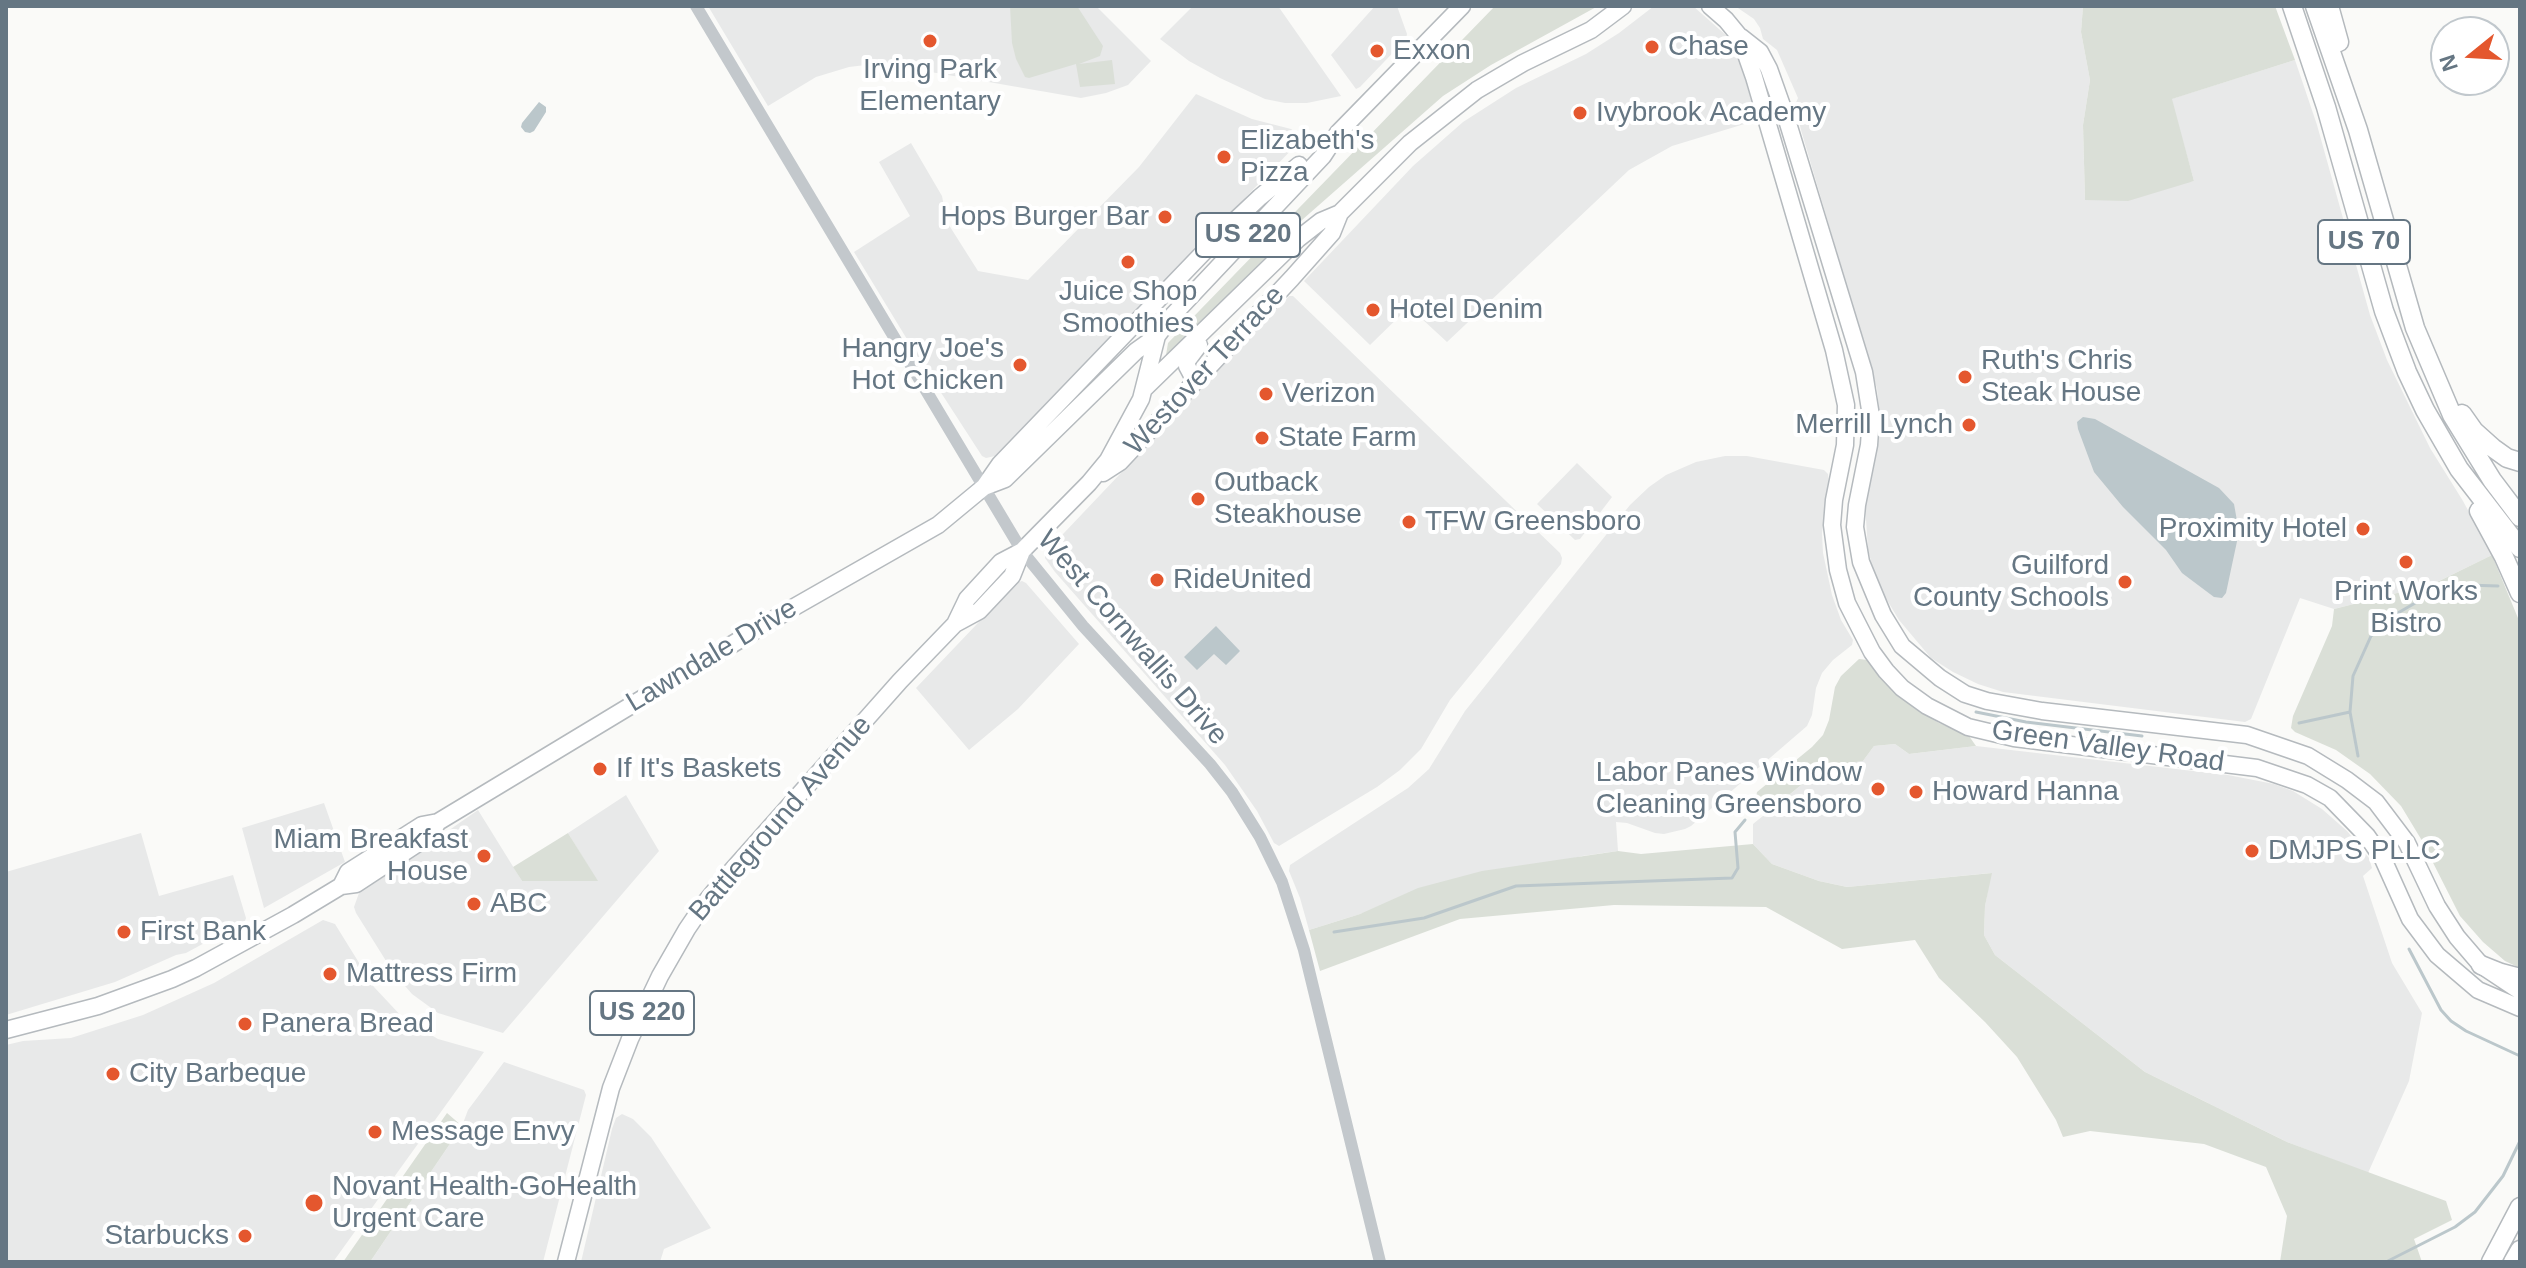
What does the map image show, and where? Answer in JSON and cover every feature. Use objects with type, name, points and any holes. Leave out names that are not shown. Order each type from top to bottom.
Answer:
[{"type":"highway","name":"US 70","points":[[2292,6],[2322,95],[2395,342],[2425,410],[2459,469],[2520,548]]},
{"type":"highway","name":"US 70","points":[[2315,6],[2358,130],[2403,291],[2432,368],[2470,447],[2520,517]]},
{"type":"highway","points":[[2329,6],[2350,78],[2358,130]]},
{"type":"highway","points":[[2432,368],[2474,431],[2507,458],[2520,462]]},
{"type":"highway","points":[[2459,469],[2520,593]]},
{"type":"highway","points":[[2481,965],[2520,978]]},
{"type":"highway","points":[[2491,1262],[2520,1207]]},
{"type":"highway","points":[[2513,1262],[2520,1250]]},
{"type":"main road","name":"Battleground Avenue","points":[[1299,165],[1338,133],[1462,6]]},
{"type":"main road","name":"Westover Terrace","points":[[1144,389],[1298,239],[1321,221],[1340,213],[1410,143],[1477,90],[1523,63],[1591,30],[1623,6]]},
{"type":"main road","name":"Green Valley Road","points":[[1710,6],[1740,37],[1760,52],[1769,69],[1864,372],[1871,416],[1855,527],[1861,562],[1883,615],[1902,646],[1940,678],[1965,694],[1987,701],[2042,711],[2247,735],[2308,756],[2376,802],[2396,825],[2451,929],[2481,965],[2520,991]]},
{"type":"main road","name":"Green Valley Road","points":[[1740,37],[1810,264],[1846,405],[1845,445],[1833,513],[1838,570],[1847,603],[1872,652],[1886,671],[1902,688],[1927,706],[1968,727],[2014,738],[2257,768],[2307,785],[2330,798],[2367,836],[2383,859],[2410,919],[2437,955],[2478,990],[2520,1008]]},
{"type":"main road","name":"Battleground Avenue","points":[[566,1262],[611,1088],[660,976],[704,904],[900,681],[955,624],[979,611],[1012,576],[1022,551],[1089,483],[1115,448],[1135,412],[1157,336],[1173,315],[1323,156],[1338,133]]},
{"type":"main road","name":"Lawndale Drive","points":[[6,1030],[98,1006],[172,979],[262,933],[341,886],[348,872],[422,825],[438,822],[800,603],[938,525],[984,487],[1000,464],[1237,218],[1299,165]]},
{"type":"main road","points":[[1157,336],[1156,326],[1164,309],[1299,165]]},
{"type":"main road","name":"Westover Terrace","points":[[1089,483],[1120,462],[1332,233],[1340,213]]},
{"type":"main road","points":[[1195,381],[1187,361],[1229,305]]},
{"type":"main road","name":"Lawndale Drive","points":[[984,487],[1005,479],[1136,351],[1157,336]]},
{"type":"street","name":"West Cornwallis Drive","points":[[696,6],[1022,551],[1083,626],[1210,764],[1260,837],[1282,882],[1304,950],[1380,1262]]},
{"type":"shaded area","name":"Irving Park Elementary","points":[[708,6],[1096,6],[1151,61],[1128,85],[1081,98],[874,64],[849,67],[816,77],[768,106]]},
{"type":"shaded area","points":[[1010,6],[1077,6],[1103,46],[1100,56],[1079,64],[1112,60],[1115,84],[1080,87],[1076,64],[1025,77],[1012,43]]},
{"type":"shaded area","points":[[1193,6],[1278,6],[1341,96],[1307,103],[1265,99],[1189,61],[1160,39]]},
{"type":"shaded area","points":[[1375,6],[1397,6],[1406,39],[1356,89],[1331,55]]},
{"type":"shaded area","points":[[1495,6],[1598,6],[1491,65],[1443,96],[1302,220],[1165,361],[1168,343]]},
{"type":"shaded area","points":[[1654,6],[1693,6],[1728,37],[1736,49],[1756,116],[1751,122],[1672,146],[1629,170],[1447,342],[1409,307],[1370,345],[1304,281],[1413,166],[1463,122],[1516,88],[1586,54]]},
{"type":"shaded area","points":[[1735,6],[2083,6],[2081,32],[2090,80],[2083,125],[2085,200],[2194,181],[2171,99],[2295,60],[2317,125],[2370,315],[2387,360],[2430,448],[2492,555],[2433,584],[2334,609],[2300,598],[2251,719],[2245,722],[2003,692],[1978,684],[1931,658],[1899,620],[1884,595],[1868,550],[1865,504],[1877,448],[1877,389],[1801,130],[1795,105],[1798,98],[1777,50],[1763,39],[1754,19]]},
{"type":"shaded area","points":[[2083,6],[2275,6],[2295,60],[2172,99],[2194,181],[2128,201],[2085,200],[2083,125],[2090,80],[2081,32]]},
{"type":"shaded area","points":[[1196,94],[1252,119],[1291,129],[1300,141],[995,456],[982,456],[854,252],[910,216],[879,162],[911,143],[942,196],[947,222],[978,271],[1028,280],[1139,167]]},
{"type":"shaded area","points":[[539,102],[546,107],[546,112],[534,131],[525,132],[522,123]]},
{"type":"shaded area","points":[[1289,296],[1293,296],[1562,558],[1561,564],[1450,700],[1421,749],[1377,787],[1279,846],[1274,843],[1257,811],[1225,765],[1055,572],[1045,553]]},
{"type":"shaded area","points":[[2083,417],[2095,419],[2219,488],[2234,504],[2239,532],[2226,593],[2222,598],[2214,597],[2182,573],[2166,550],[2123,507],[2094,472],[2078,429],[2077,422]]},
{"type":"shaded area","points":[[1725,456],[1747,456],[1824,470],[1828,474],[1823,553],[1832,595],[1841,620],[1853,640],[1852,645],[1822,673],[1807,726],[1685,829],[1664,834],[1616,822],[1618,851],[1582,856],[1309,930],[1289,871],[1290,865],[1408,788],[1429,769],[1465,711],[1630,505],[1649,487],[1666,475],[1696,462]]},
{"type":"shaded area","points":[[1577,463],[1612,497],[1580,539],[1575,540],[1537,504]]},
{"type":"shaded area","points":[[2492,555],[2520,623],[2520,968],[2505,961],[2483,942],[2460,916],[2401,806],[2370,774],[2336,750],[2291,728],[2293,716],[2332,626],[2334,609],[2433,584]]},
{"type":"shaded area","points":[[1022,581],[1079,644],[1018,709],[969,750],[916,688],[1016,583]]},
{"type":"shaded area","points":[[1216,626],[1240,651],[1226,665],[1214,654],[1197,670],[1184,657]]},
{"type":"shaded area","points":[[1859,659],[1868,660],[1913,707],[1969,736],[1976,746],[1909,754],[1895,744],[1874,746],[1863,761],[1835,765],[1815,774],[1764,815],[1755,803],[1757,792],[1823,735],[1835,687],[1841,676]]},
{"type":"shaded area","points":[[1895,744],[1909,754],[1976,746],[2228,775],[2293,791],[2322,809],[2347,831],[2369,858],[2372,868],[2363,876],[2392,963],[2422,1013],[2409,1081],[2368,1173],[2287,1142],[2145,1072],[1995,955],[1984,935],[1991,873],[1847,887],[1819,881],[1772,864],[1753,844],[1753,824],[1815,774],[1835,765],[1863,761],[1874,746]]},
{"type":"shaded area","points":[[626,795],[659,851],[503,1033],[438,1013],[412,994],[393,972],[356,913],[354,907],[359,893],[478,810],[522,881],[597,881],[568,833]]},
{"type":"shaded area","points":[[324,803],[345,862],[264,908],[242,828]]},
{"type":"shaded area","points":[[141,833],[159,896],[233,875],[245,921],[186,953],[115,982],[6,1015],[6,872]]},
{"type":"shaded area","points":[[568,833],[598,881],[522,881],[513,867]]},
{"type":"shaded area","points":[[1753,844],[1772,864],[1819,881],[1847,887],[1992,873],[1985,906],[1984,935],[1995,955],[2145,1072],[2287,1142],[2446,1201],[2452,1220],[2414,1239],[2422,1262],[2280,1262],[2287,1216],[2266,1167],[2204,1144],[2090,1131],[2063,1137],[2056,1120],[2017,1057],[1939,978],[1915,940],[1842,949],[1766,907],[1614,905],[1460,919],[1320,971],[1309,930],[1360,914],[1418,888],[1482,871],[1618,851],[1641,854]]},
{"type":"shaded area","points":[[323,920],[335,924],[374,987],[404,1019],[438,1039],[484,1052],[333,1262],[6,1262],[6,1045],[71,1038],[143,1015],[214,983]]},
{"type":"shaded area","points":[[504,1062],[584,1090],[586,1095],[543,1262],[370,1262],[462,1126],[468,1110]]},
{"type":"shaded area","points":[[447,1113],[462,1126],[370,1262],[343,1262]]},
{"type":"shaded area","points":[[622,1114],[633,1119],[651,1137],[711,1228],[664,1249],[660,1262],[581,1262],[612,1129],[616,1118]]},
{"type":"waterway","points":[[2358,756],[2350,712],[2353,676],[2371,636],[2396,614],[2424,598],[2466,585],[2498,586]]},
{"type":"waterway","points":[[1976,712],[2026,722],[2142,736]]},
{"type":"waterway","points":[[2299,723],[2350,712]]},
{"type":"waterway","points":[[1334,932],[1424,918],[1516,886],[1732,878],[1738,868],[1735,832],[1745,820]]},
{"type":"waterway","points":[[2409,949],[2441,1010],[2451,1021],[2520,1056]]},
{"type":"waterway","points":[[2386,1262],[2455,1227],[2475,1212],[2503,1176],[2520,1141]]},
{"type":"place","name":"Irving Park Elementary","points":[[930,41]]},
{"type":"place","name":"Chase","points":[[1652,47]]},
{"type":"place","name":"Exxon","points":[[1377,51]]},
{"type":"place","name":"Ivybrook Academy","points":[[1580,113]]},
{"type":"place","name":"Elizabeth's Pizza","points":[[1224,157]]},
{"type":"place","name":"Hops Burger Bar","points":[[1165,217]]},
{"type":"place","name":"Juice Shop Smoothies","points":[[1128,262]]},
{"type":"place","name":"Hotel Denim","points":[[1373,310]]},
{"type":"place","name":"Hangry Joe's Hot Chicken","points":[[1020,365]]},
{"type":"place","name":"Ruth's Chris Steak House","points":[[1965,377]]},
{"type":"place","name":"Verizon","points":[[1266,394]]},
{"type":"place","name":"Merrill Lynch","points":[[1969,425]]},
{"type":"place","name":"State Farm","points":[[1262,438]]},
{"type":"place","name":"Outback Steakhouse","points":[[1198,499]]},
{"type":"place","name":"TFW Greensboro","points":[[1409,522]]},
{"type":"place","name":"Proximity Hotel","points":[[2363,529]]},
{"type":"place","name":"Print Works Bistro","points":[[2406,562]]},
{"type":"place","name":"RideUnited","points":[[1157,580]]},
{"type":"place","name":"Guilford County Schools","points":[[2125,582]]},
{"type":"place","name":"If It's Baskets","points":[[600,769]]},
{"type":"place","name":"Labor Panes Window Cleaning Greensboro","points":[[1878,789]]},
{"type":"place","name":"Howard Hanna","points":[[1916,792]]},
{"type":"place","name":"DMJPS PLLC","points":[[2252,851]]},
{"type":"place","name":"Miam Breakfast House","points":[[484,856]]},
{"type":"place","name":"ABC","points":[[474,904]]},
{"type":"place","name":"First Bank","points":[[124,932]]},
{"type":"place","name":"Mattress Firm","points":[[330,974]]},
{"type":"place","name":"Panera Bread","points":[[245,1024]]},
{"type":"place","name":"City Barbeque","points":[[113,1074]]},
{"type":"place","name":"Message Envy","points":[[375,1132]]},
{"type":"place","name":"Novant Health-GoHealth Urgent Care","points":[[314,1203]]},
{"type":"place","name":"Starbucks","points":[[245,1236]]}]
